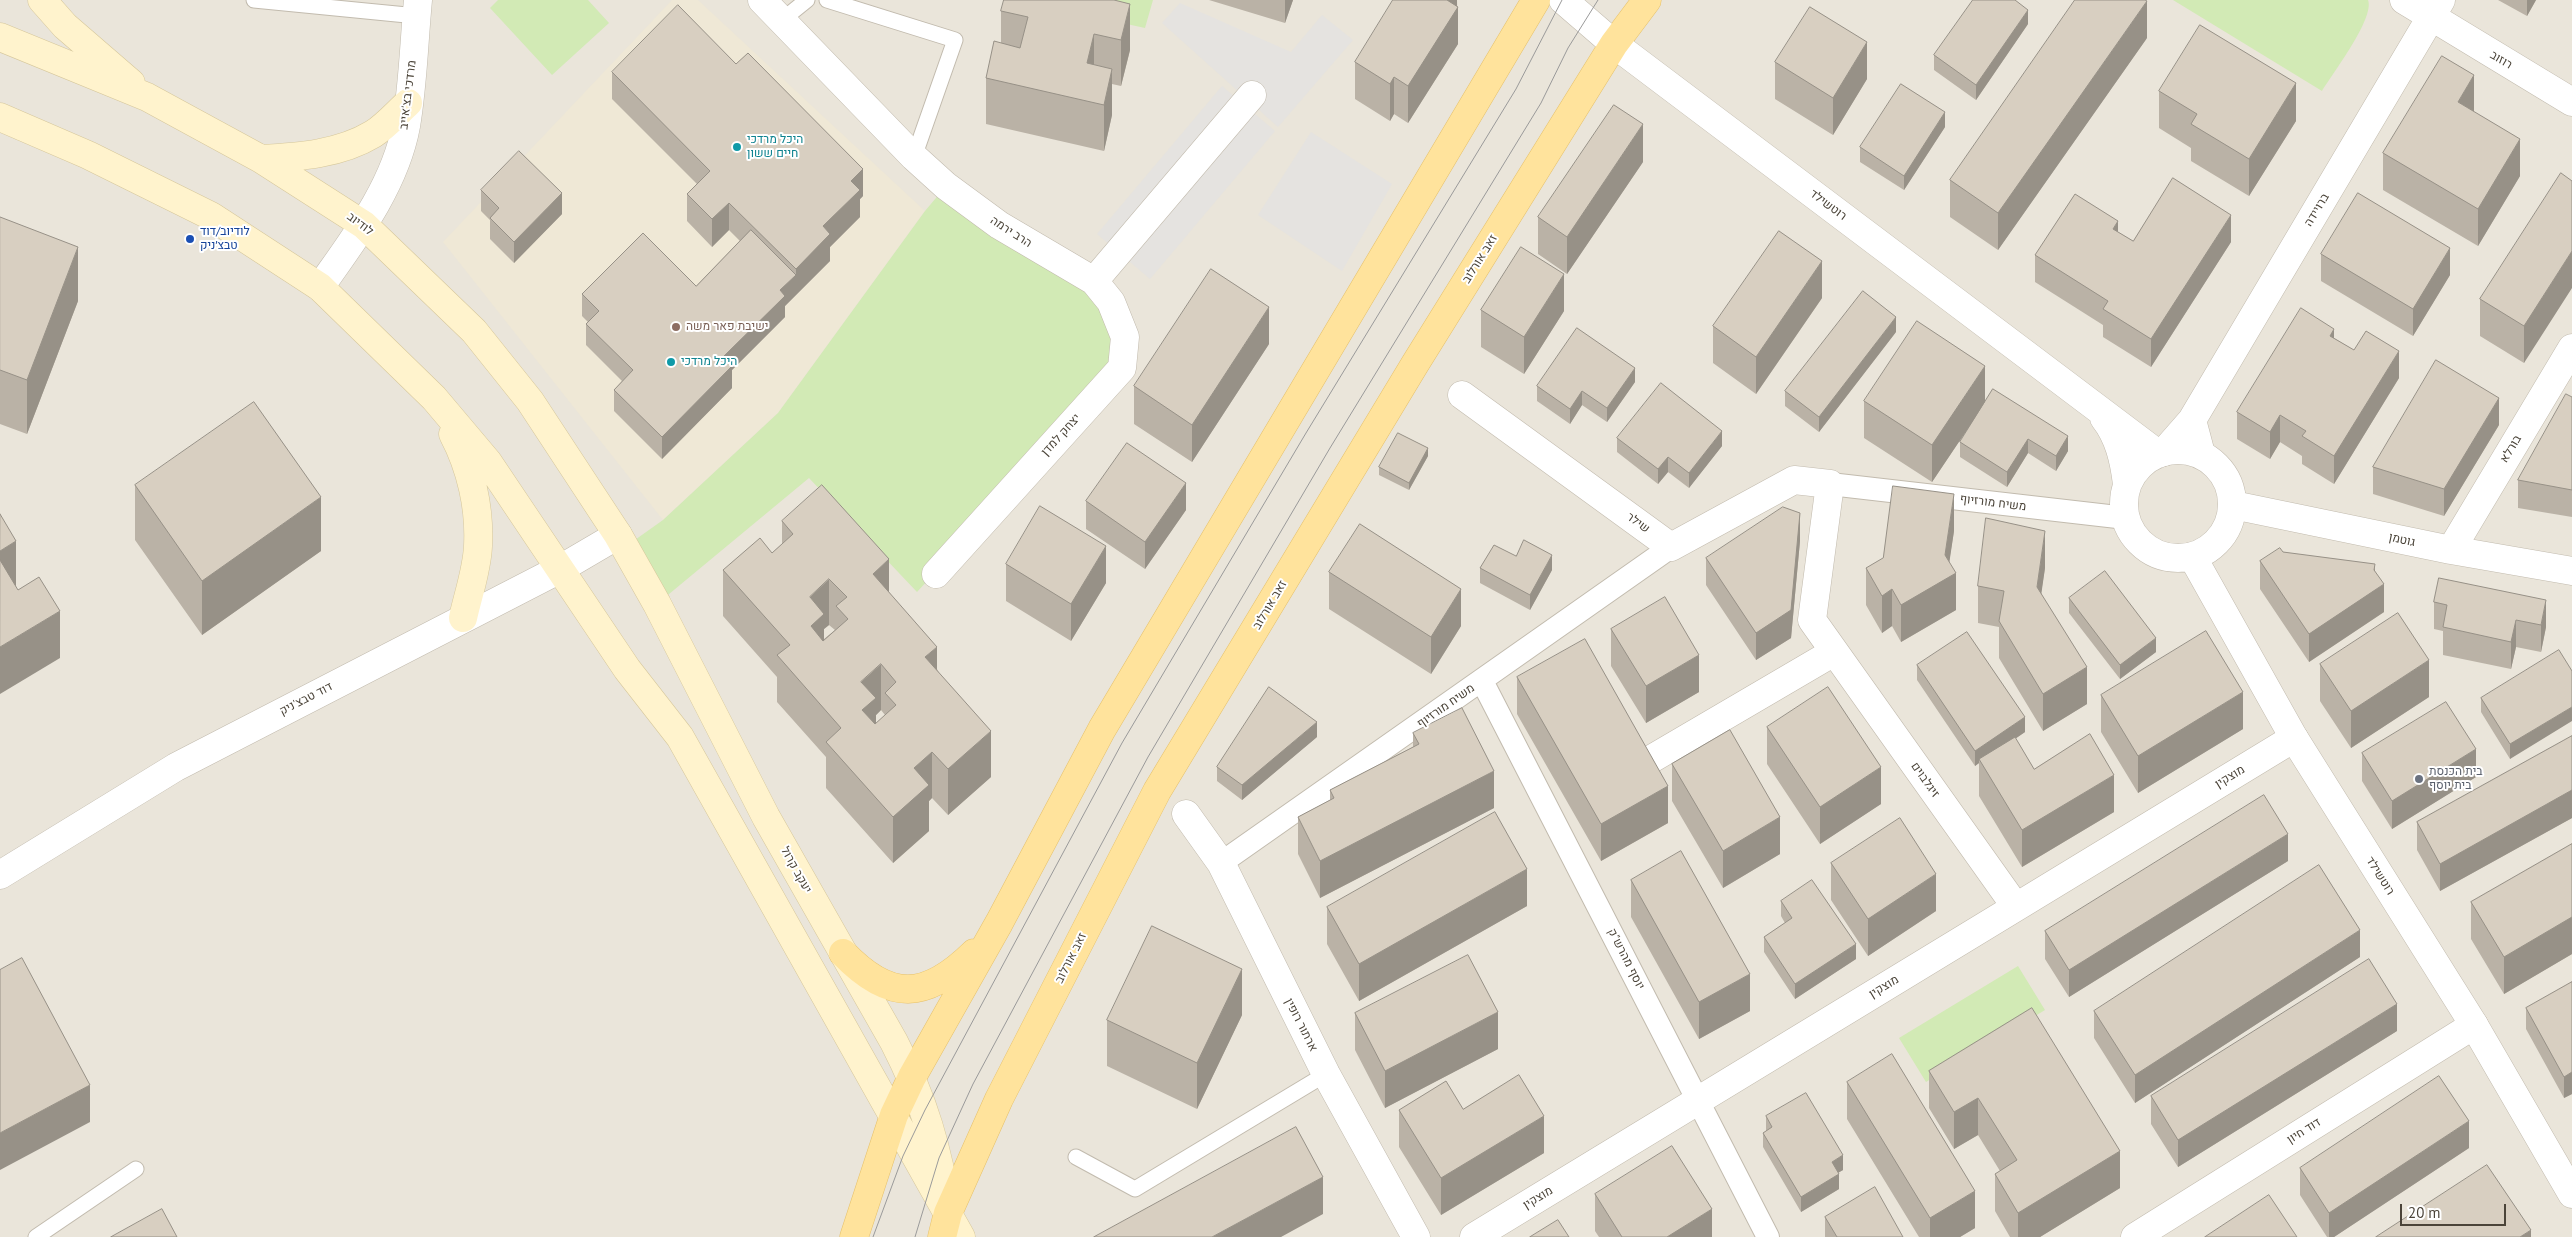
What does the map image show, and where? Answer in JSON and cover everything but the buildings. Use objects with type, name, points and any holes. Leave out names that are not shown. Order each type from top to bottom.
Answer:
[{"type":"main road","points":[[42,0],[65,26],[147,97]]},
{"type":"main road","points":[[854,1237],[894,1116],[912,1077],[999,923],[1102,729],[1536,0]]},
{"type":"main road","name":"זאב אורלוב","points":[[945,1225],[999,1099],[1157,791],[1415,364],[1614,44],[1647,0]]},
{"type":"main road","name":"לודיוב","points":[[0,37],[147,97],[261,159],[364,225],[474,331],[530,401],[618,535]]},
{"type":"main road","points":[[261,159],[300,157],[337,149],[373,133],[408,103]]},
{"type":"main road","points":[[0,117],[88,155],[211,216],[320,287],[434,398],[488,462],[560,568]]},
{"type":"main road","points":[[434,398],[464,454],[476,504],[478,548],[463,618]]},
{"type":"main road","name":"יעקב קרול","points":[[618,535],[657,604],[766,817],[912,1077],[939,1158],[945,1225]]},
{"type":"main road","name":"יעקב קרול","points":[[560,568],[627,669],[680,737],[894,1116],[945,1225],[960,1237]]},
{"type":"main road","points":[[843,953],[872,979],[900,989],[919,988],[955,971],[980,947],[999,923]]},
{"type":"street","name":"הרב ירמה","points":[[762,0],[914,157],[946,186],[999,225],[1094,281]]},
{"type":"street","name":"רוטשילד","points":[[1563,0],[1614,44],[2095,407],[2161,453]]},
{"type":"street","name":"רוזוב","points":[[2404,0],[2436,9],[2572,102]]},
{"type":"street","name":"מרדכי בצ'אייב","points":[[320,287],[364,225],[392,170],[406,127],[418,8]]},
{"type":"street","name":"ברויידה","points":[[2161,453],[2192,420],[2436,9]]},
{"type":"street","points":[[1094,281],[1252,95]]},
{"type":"street","name":"יצחק למדן","points":[[936,574],[1122,368],[1125,337],[1111,302],[1094,281]]},
{"type":"street","name":"בורלא","points":[[2451,550],[2572,348]]},
{"type":"street","name":"שילר","points":[[1462,395],[1671,547]]},
{"type":"street","name":"רוטשילד","points":[[2095,407],[2110,426],[2118,442],[2125,463],[2127,484]]},
{"type":"street","points":[[2192,420],[2201,454]]},
{"type":"street","points":[[2187,450],[2201,454],[2214,463],[2224,475],[2231,489],[2230,522],[2221,538],[2208,549],[2192,556],[2175,558],[2158,554],[2138,540],[2126,518],[2124,506],[2127,484],[2135,471],[2161,453],[2187,450]]},
{"type":"street","points":[[1671,547],[1794,480],[1830,484]]},
{"type":"street","name":"משיח מורזיוף","points":[[1830,484],[2126,518]]},
{"type":"street","name":"זיגלבוים","points":[[1830,484],[1812,620],[2016,907]]},
{"type":"street","name":"גוטמן","points":[[2232,505],[2451,550],[2572,571]]},
{"type":"street","name":"דוד טבצ'ניק","points":[[0,874],[176,767],[560,568],[618,535]]},
{"type":"street","name":"משיח מורזיוף","points":[[1221,863],[1671,547]]},
{"type":"street","name":"רוטשילד","points":[[2192,556],[2294,738],[2474,1025],[2572,1194]]},
{"type":"street","points":[[1648,761],[1834,652]]},
{"type":"street","name":"יוסף מהרש\"ק","points":[[1482,681],[1768,1237]]},
{"type":"street","name":"מוצקין","points":[[1474,1237],[2294,738]]},
{"type":"street","name":"ארתור רופין","points":[[1186,814],[1221,863],[1326,1074],[1416,1237]]},
{"type":"street","name":"דוד חיון","points":[[2135,1237],[2474,1025]]},
{"type":"lane","points":[[254,0],[418,8]]},
{"type":"lane","points":[[781,21],[807,0]]},
{"type":"lane","points":[[827,0],[955,40],[914,157]]},
{"type":"lane","points":[[1076,1157],[1135,1189],[1326,1074]]},
{"type":"lane","points":[[36,1237],[136,1169]]},
{"type":"shaded area","points":[[0,0],[2572,0],[2572,1237],[0,1237]]},
{"type":"shaded area","name":"ישיבת פאר משה","points":[[672,0],[698,0],[925,211],[778,413],[663,520],[443,242]]},
{"type":"shaded area","points":[[1180,3],[1291,52],[1322,15],[1353,40],[1278,127],[1162,23]]},
{"type":"shaded area","points":[[1222,86],[1275,131],[1150,279],[1097,234]]},
{"type":"shaded area","points":[[1311,132],[1392,184],[1342,271],[1258,215]]},
{"type":"green space","points":[[498,0],[588,0],[609,23],[552,75],[490,8]]},
{"type":"green space","points":[[1017,0],[1153,0],[1145,28]]},
{"type":"green space","points":[[2173,0],[2368,0],[2368,8],[2359,32],[2322,91]]},
{"type":"green space","points":[[946,186],[1094,281],[1122,368],[917,592],[809,478],[657,604],[625,547],[663,520],[778,413],[925,211]]},
{"type":"green space","points":[[2018,966],[2045,1010],[1926,1082],[1899,1038]]},
{"type":"tram line","points":[[873,1237],[903,1156],[925,1110],[1122,743],[1306,433],[1516,89],[1562,0]]},
{"type":"tram line","points":[[915,1237],[939,1158],[973,1084],[1148,757],[1330,448],[1541,103],[1568,48],[1598,0]]},
{"type":"place","name":"היכל מרדכי חיים ששון","points":[[737,147]]},
{"type":"place","name":"לודיוב/דוד טבצ׳ניק","points":[[190,239]]},
{"type":"place","name":"ישיבת פאר משה","points":[[676,327]]},
{"type":"place","name":"היכל מרדכי","points":[[671,362]]},
{"type":"place","name":"בית הכנסת בית יוסף","points":[[2419,779]]}]
